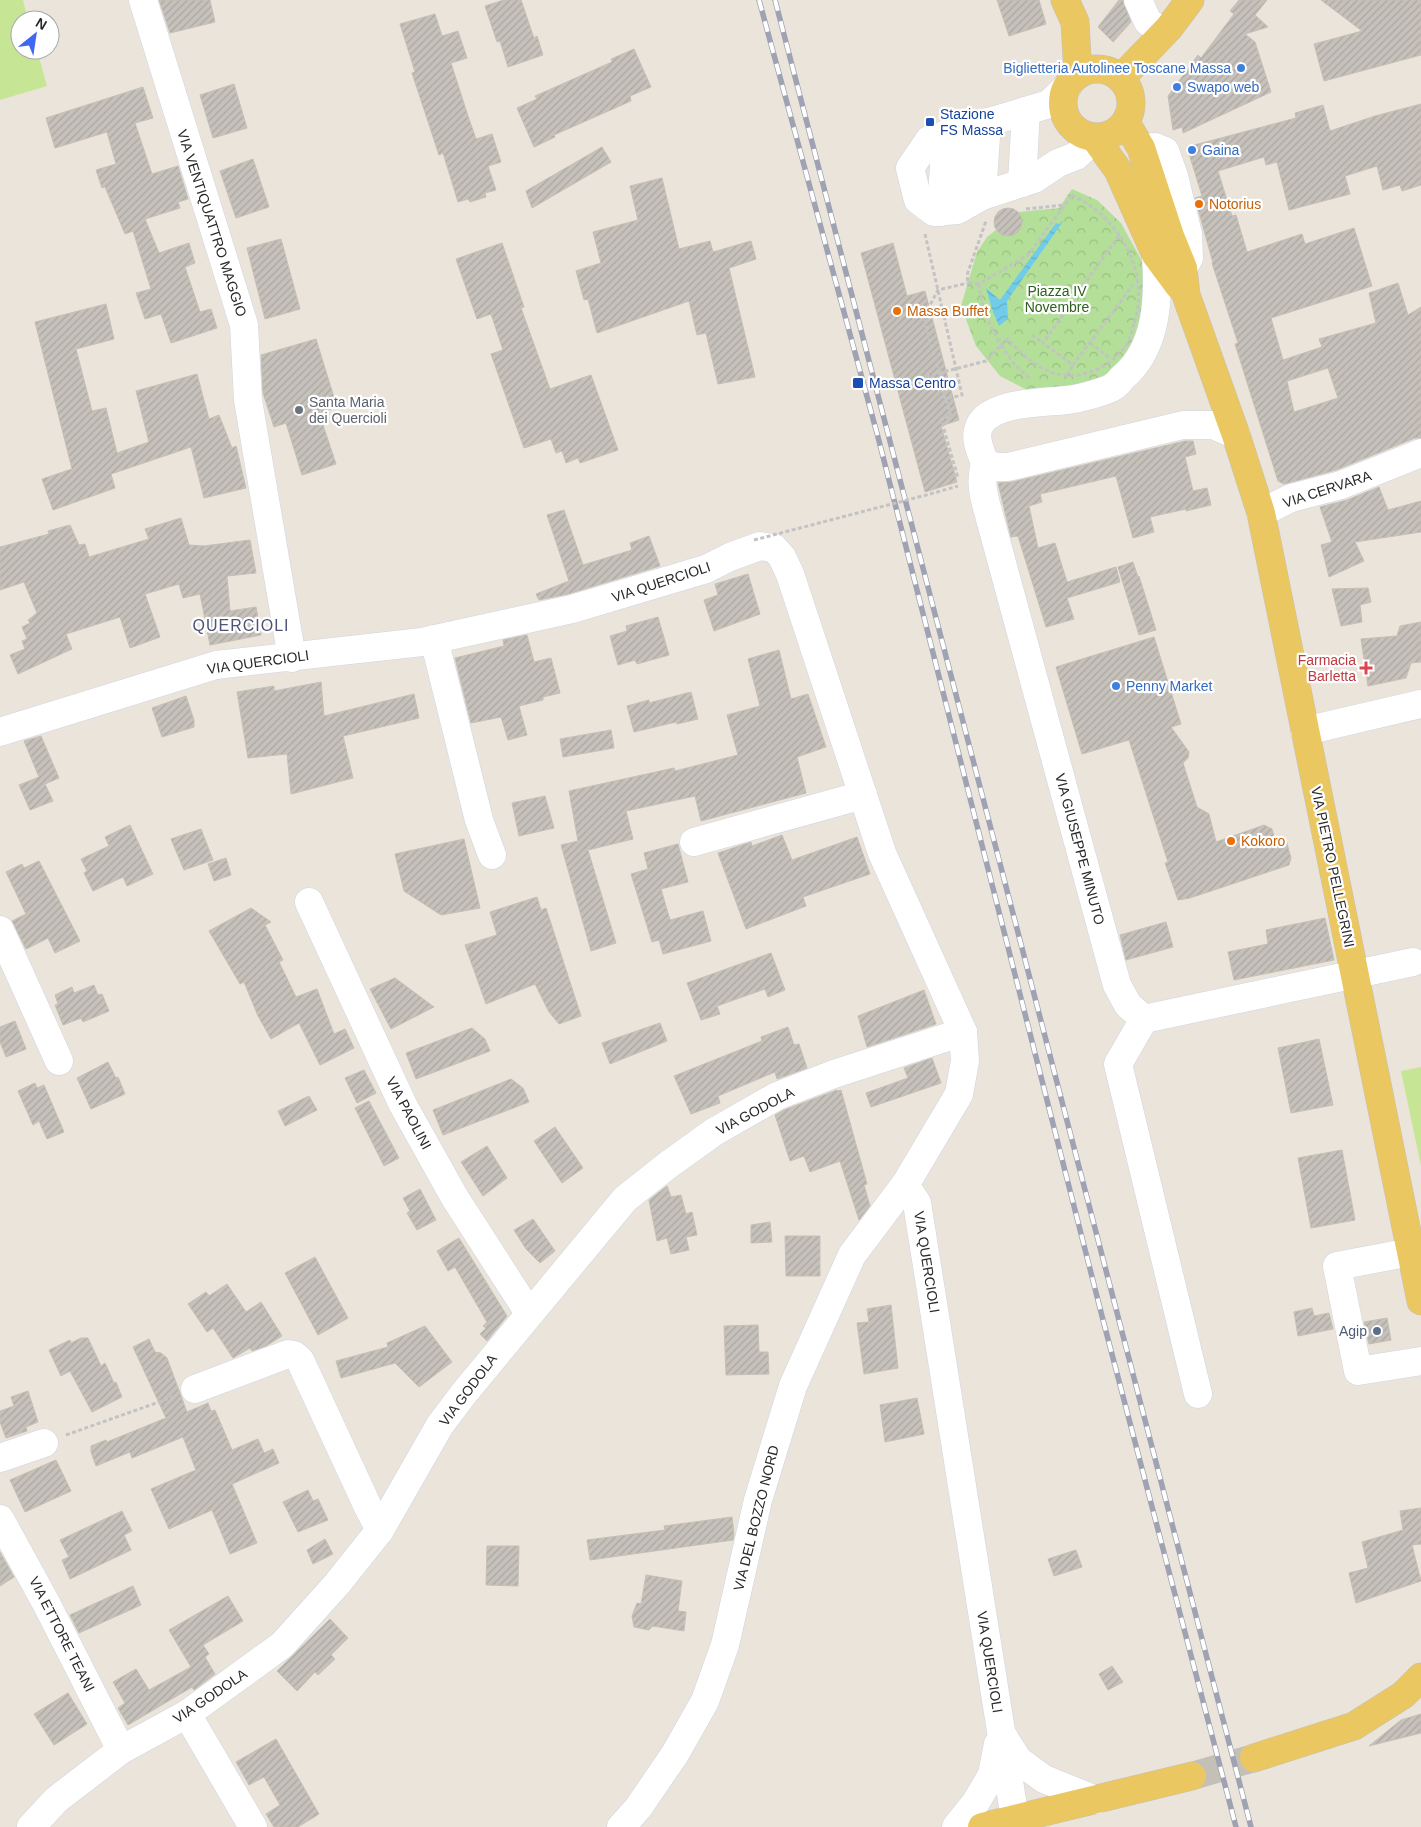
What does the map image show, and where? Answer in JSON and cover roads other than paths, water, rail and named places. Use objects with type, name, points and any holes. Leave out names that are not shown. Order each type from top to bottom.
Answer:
[{"type":"main road","points":[[1121,78],[1164,32],[1190,0]]},
{"type":"main road","points":[[1070,11],[1072,81],[1063,104],[1068,121],[1073,128],[1083,135],[1095,138],[1117,132],[1126,123],[1131,112],[1132,100],[1128,88],[1121,78],[1111,71],[1100,69],[1088,70],[1072,81]]},
{"type":"main road","points":[[1126,123],[1141,148],[1170,236],[1183,268],[1186,295]]},
{"type":"main road","points":[[1095,138],[1118,170],[1156,255],[1186,295]]},
{"type":"main road","name":"VIA PIETRO PELLEGRINI","points":[[1186,295],[1236,435],[1261,513],[1421,1301]]},
{"type":"main road","points":[[1254,1758],[1354,1726],[1403,1695],[1421,1677]]},
{"type":"main road","points":[[982,1827],[1192,1776]]},
{"type":"street","name":"VIA VENTIQUATTRO MAGGIO","points":[[143,0],[244,325],[248,400],[292,658]]},
{"type":"street","points":[[1138,0],[1148,22],[1164,32]]},
{"type":"street","points":[[987,123],[1049,104],[1072,81]]},
{"type":"street","points":[[973,201],[987,123]]},
{"type":"street","points":[[973,201],[987,123]]},
{"type":"street","points":[[973,201],[987,123]]},
{"type":"street","points":[[973,201],[1034,179],[1058,163],[1076,156],[1095,138]]},
{"type":"street","points":[[1156,255],[1158,287],[1154,320],[1145,347],[1131,371],[1111,388],[1069,400],[1016,405],[993,412],[983,419],[978,430],[978,441],[985,463],[1008,467],[1183,425],[1213,425],[1236,435]]},
{"type":"street","name":"VIA CERVARA","points":[[1261,513],[1291,498],[1341,486],[1421,453]]},
{"type":"street","name":"VIA GIUSEPPE MINUTO","points":[[985,463],[981,476],[986,504],[1117,985],[1128,1005],[1144,1019]]},
{"type":"street","name":"VIA QUERCIOLI","points":[[0,732],[216,665],[292,658],[434,639],[572,610],[706,569],[730,557],[760,546],[774,548],[782,557],[790,574],[882,854],[963,1032],[965,1061],[959,1094],[906,1185],[917,1203],[1015,1819]]},
{"type":"street","points":[[434,639],[479,820],[492,855]]},
{"type":"street","points":[[1305,731],[1421,704]]},
{"type":"street","points":[[694,842],[863,796]]},
{"type":"street","name":"VIA PAOLINI","points":[[309,902],[403,1105],[455,1198],[529,1313]]},
{"type":"street","points":[[0,930],[60,1061]]},
{"type":"street","points":[[1198,1394],[1118,1064],[1144,1019],[1413,962]]},
{"type":"street","name":"VIA GODOLA","points":[[31,1827],[56,1800],[121,1750],[187,1714],[282,1645],[337,1584],[380,1530],[440,1425],[464,1392],[625,1199],[668,1164],[714,1132],[777,1096],[834,1074],[963,1032]]},
{"type":"street","name":"VIA DEL BOZZO NORD","points":[[621,1827],[638,1808],[675,1754],[705,1701],[725,1645],[758,1500],[793,1386],[852,1255],[907,1182]]},
{"type":"street","points":[[1411,1252],[1337,1266],[1358,1371],[1421,1361]]},
{"type":"street","points":[[196,1389],[288,1354],[294,1355],[300,1360],[380,1530]]},
{"type":"street","points":[[0,1458],[44,1443]]},
{"type":"street","name":"VIA ETTORE TEANI","points":[[0,1519],[46,1602],[121,1750]]},
{"type":"street","points":[[187,1714],[253,1827]]},
{"type":"street","name":"VIA QUERCIOLI","points":[[956,1827],[976,1802],[992,1775],[1001,1732]]},
{"type":"street","points":[[1001,1732],[1018,1760],[1044,1778],[1096,1800]]},
{"type":"water","points":[[1064,220],[1007,301],[1008,319],[999,326],[986,288],[1000,300],[1056,223],[1059,224]]},
{"type":"tunnel","points":[[1192,1776],[1254,1758]]},
{"type":"railway","points":[[759,0],[878,437],[1103,1320],[1236,1827]]},
{"type":"railway","points":[[775,0],[1251,1827]]},
{"type":"place","name":"Biglietteria Autolinee Toscane Massa","points":[[1241,68]]},
{"type":"place","name":"Swapo web","points":[[1177,87]]},
{"type":"place","name":"Stazione FS Massa","points":[[930,122]]},
{"type":"place","name":"Gaina","points":[[1192,150]]},
{"type":"place","name":"Notorius","points":[[1199,204]]},
{"type":"place","name":"Massa Buffet","points":[[897,311]]},
{"type":"place","name":"Massa Centro","points":[[858,383]]},
{"type":"place","name":"Santa Maria dei Quercioli","points":[[299,410]]},
{"type":"place","name":"Farmacia Barletta","points":[[1366,668]]},
{"type":"place","name":"Penny Market","points":[[1116,686]]},
{"type":"place","name":"Kokoro","points":[[1231,841]]},
{"type":"place","name":"Agip","points":[[1377,1331]]},
{"type":"district","name":"QUERCIOLI","points":[[241,625]]},
{"type":"park label","name":"Piazza IV Novembre","points":[[1057,300]]}]
